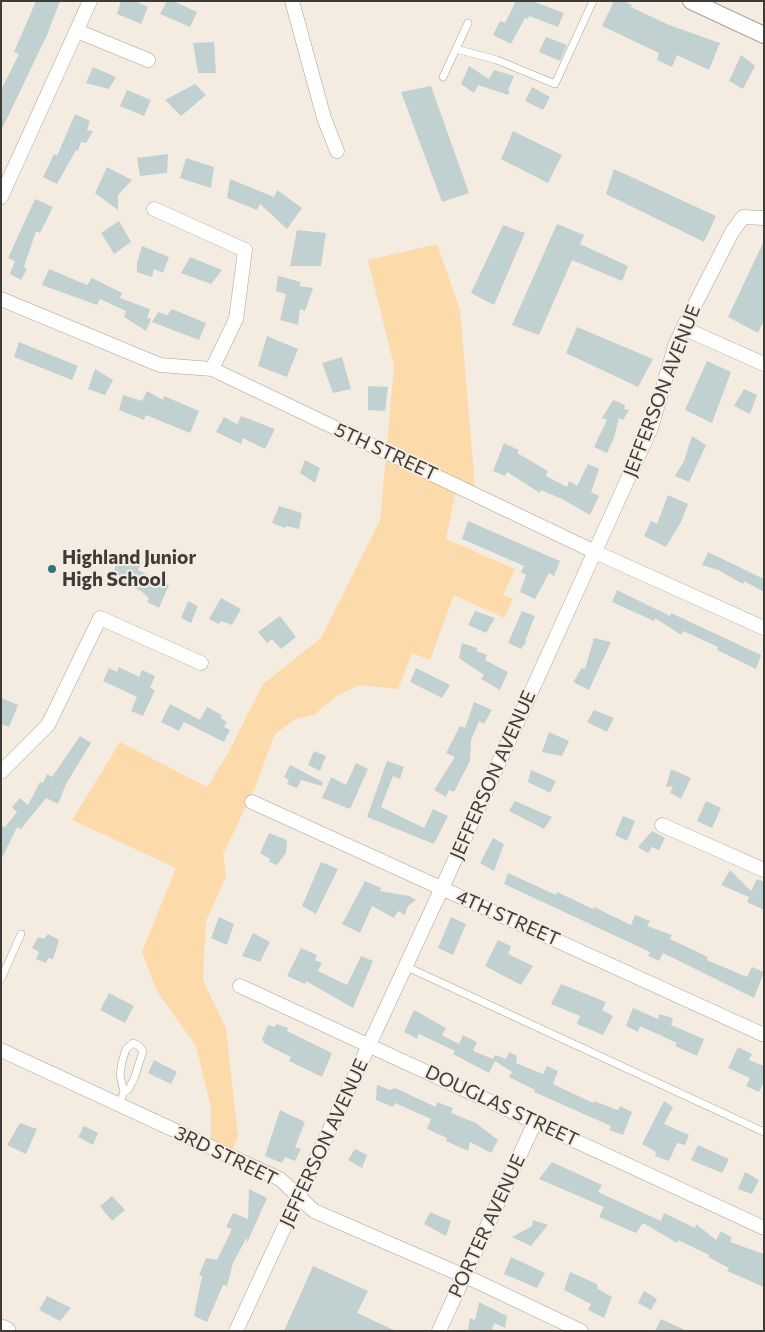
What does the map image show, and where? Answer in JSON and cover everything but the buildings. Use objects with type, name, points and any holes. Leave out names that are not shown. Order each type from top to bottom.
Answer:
[{"type":"main road","points":[[1,1329],[6,1331]]},
{"type":"street","points":[[1,197],[90,1]]},
{"type":"street","points":[[292,1],[324,118],[337,151]]},
{"type":"street","points":[[691,1],[764,35]]},
{"type":"street","points":[[77,31],[148,60]]},
{"type":"street","points":[[154,209],[245,250],[236,319],[212,370]]},
{"type":"street","name":"JEFFERSON AVENUE","points":[[236,1331],[442,888],[651,428],[675,346],[683,328],[732,232],[743,217],[764,218]]},
{"type":"street","name":"5TH STREET","points":[[1,299],[160,365],[212,370],[595,552],[764,628]]},
{"type":"street","points":[[683,328],[764,364]]},
{"type":"street","points":[[1,772],[48,725],[100,618],[200,663]]},
{"type":"street","name":"4TH STREET","points":[[252,802],[764,1035]]},
{"type":"street","points":[[662,825],[764,870]]},
{"type":"street","name":"DOUGLAS STREET","points":[[240,986],[370,1044],[764,1228]]},
{"type":"street","name":"3RD STREET","points":[[1,1050],[121,1099],[280,1179],[297,1198],[314,1212],[464,1278],[478,1282],[581,1331]]},
{"type":"street","name":"PORTER AVENUE","points":[[439,1331],[535,1122]]},
{"type":"lane","points":[[456,49],[497,60],[555,84],[593,1]]},
{"type":"lane","points":[[443,77],[468,23]]},
{"type":"lane","points":[[1,979],[21,934]]},
{"type":"lane","points":[[405,966],[764,1132]]},
{"type":"lane","points":[[133,1043],[143,1051],[134,1079],[121,1099],[120,1075],[122,1062],[126,1049],[133,1043]]},
{"type":"shaded area","points":[[437,244],[460,310],[475,486],[456,489],[446,539],[515,569],[503,595],[513,599],[504,618],[454,595],[430,660],[412,653],[398,689],[360,685],[336,696],[314,715],[295,719],[275,734],[254,790],[223,854],[226,877],[206,921],[203,980],[226,1028],[238,1136],[232,1151],[211,1141],[211,1108],[196,1046],[157,991],[142,952],[176,868],[72,820],[120,742],[207,787],[227,755],[263,684],[321,638],[380,521],[394,366],[368,260]]},
{"type":"place","name":"Highland Junior High School","points":[[52,569]]}]
